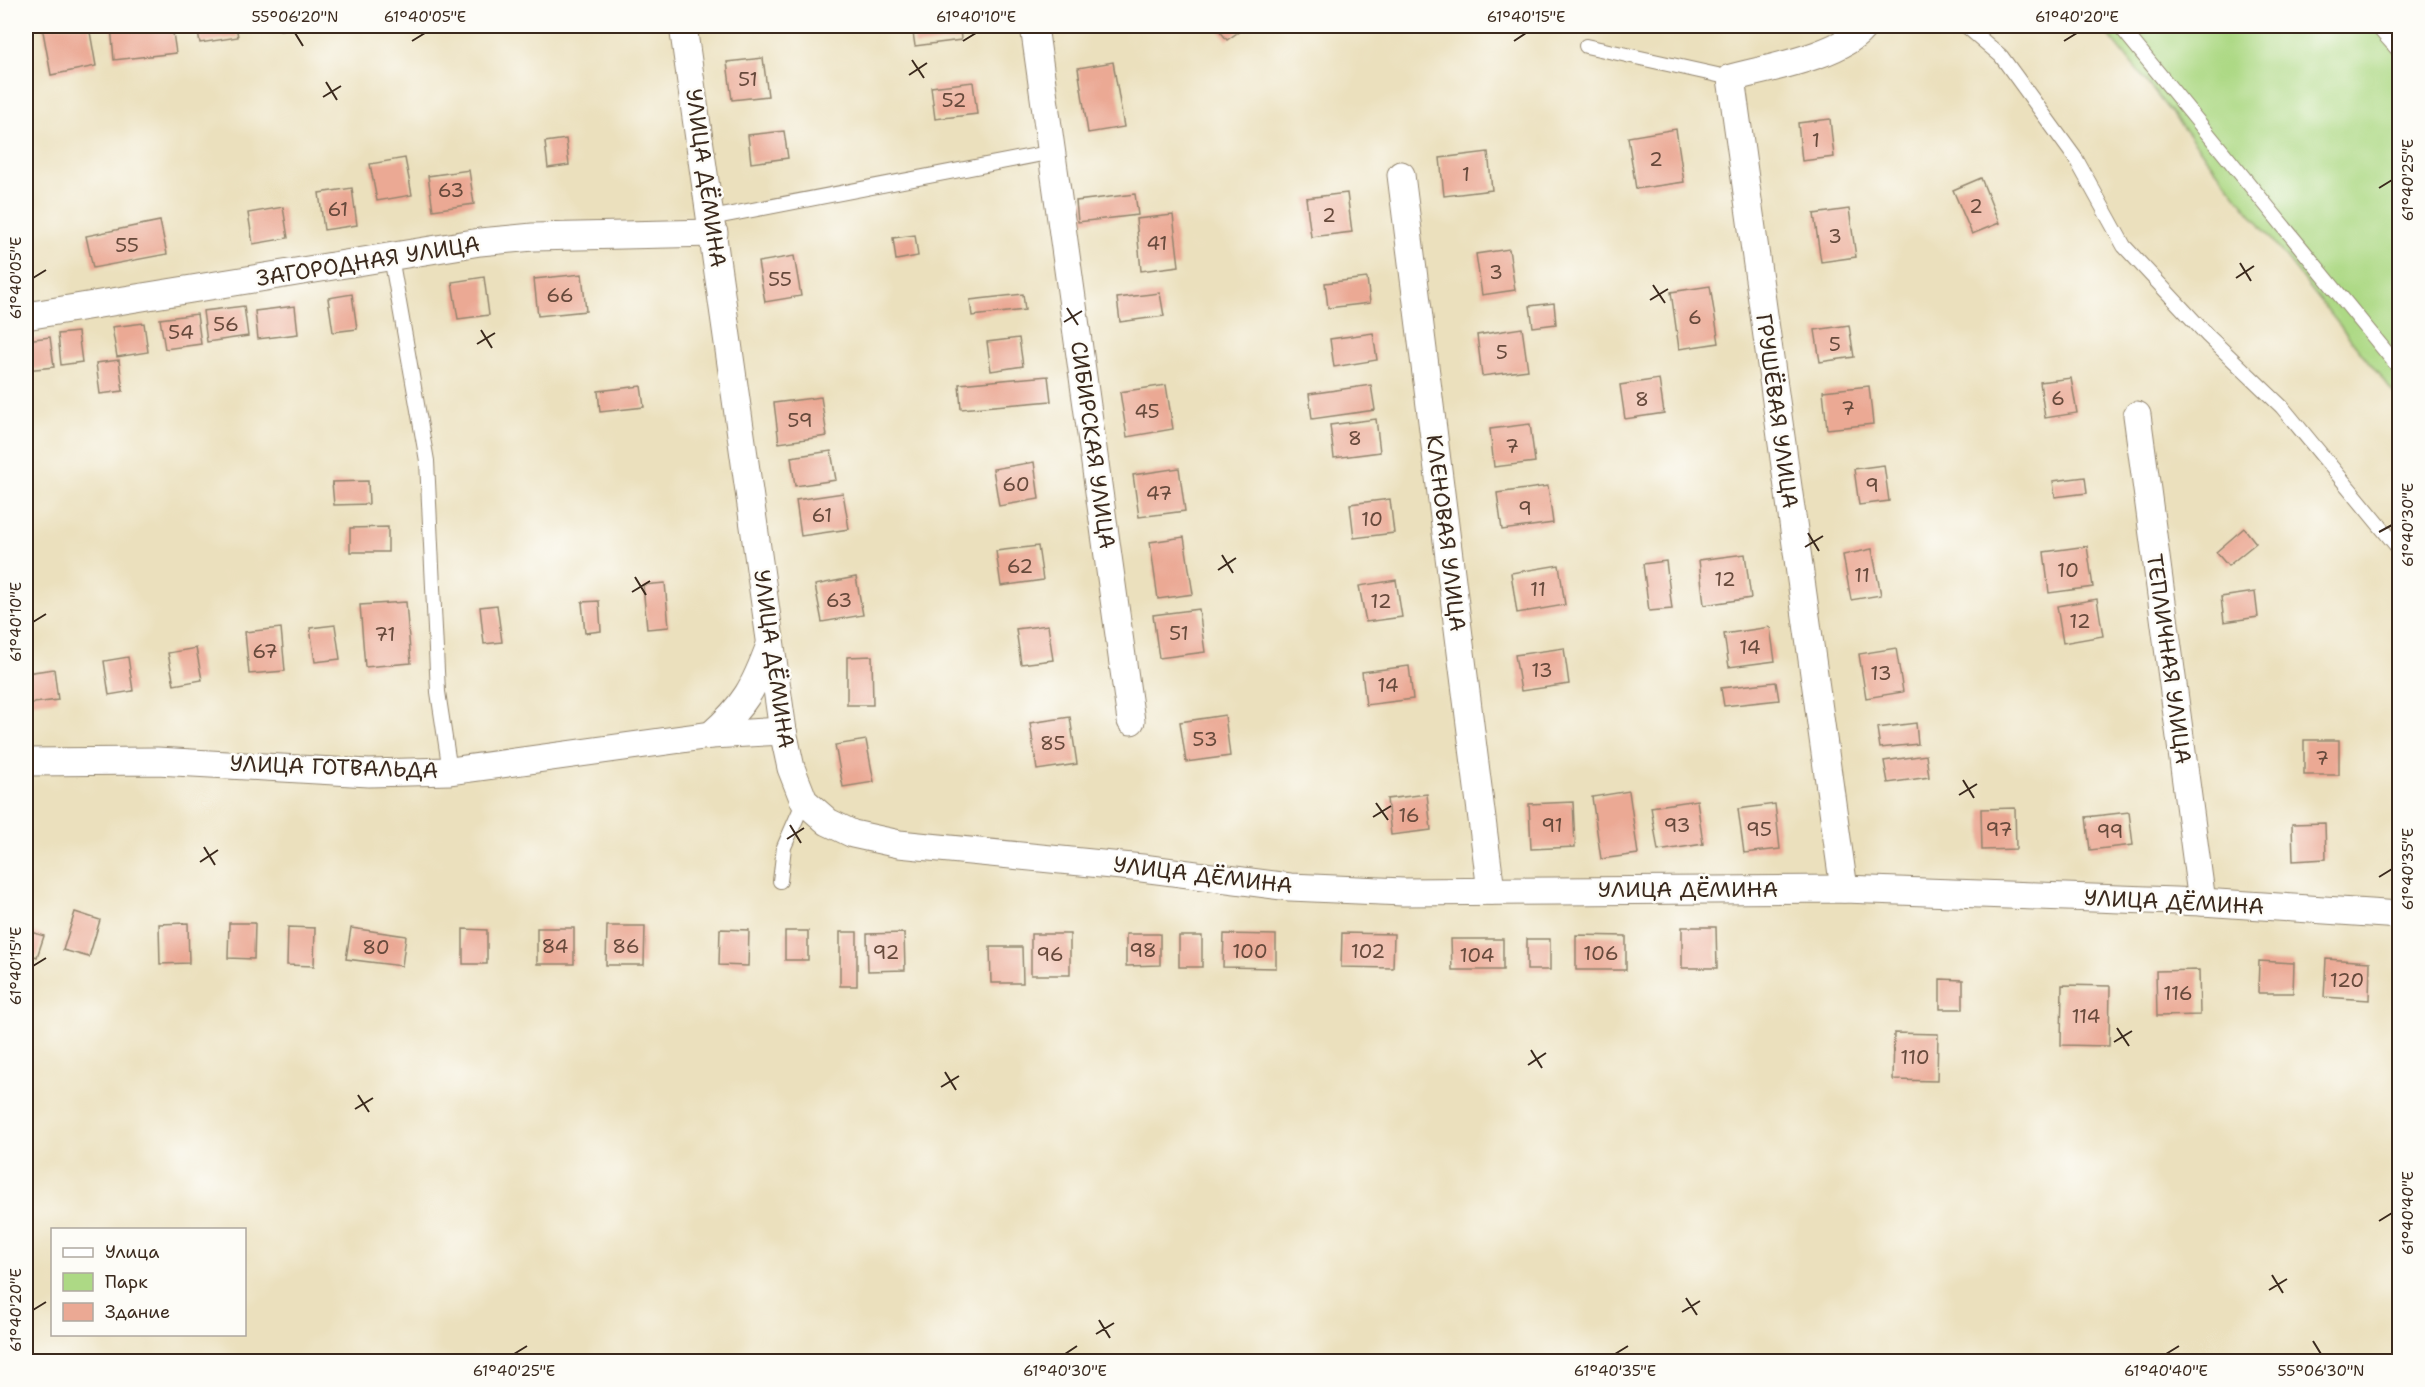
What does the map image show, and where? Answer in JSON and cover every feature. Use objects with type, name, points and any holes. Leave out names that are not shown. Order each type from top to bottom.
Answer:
[{"type":"street","name":"УЛИЦА ДЁМИНА","points":[[683,26],[783,730],[791,768],[804,801],[828,822],[853,834],[899,844],[1142,868],[1290,887],[1402,892],[1844,889],[2202,902],[2400,915]]},
{"type":"street","name":"СИБИРСКАЯ УЛИЦА","points":[[1034,26],[1131,721]]},
{"type":"street","points":[[1731,78],[1822,54],[1860,32],[1864,26]]},
{"type":"street","name":"ГРУШЁВАЯ УЛИЦА","points":[[1731,78],[1844,889]]},
{"type":"street","name":"КЛЕНОВАЯ УЛИЦА","points":[[1401,175],[1491,891]]},
{"type":"street","name":"ЗАГОРОДНАЯ УЛИЦА","points":[[26,316],[391,256],[533,237],[712,226]]},
{"type":"street","name":"ТЕПЛИЧНАЯ УЛИЦА","points":[[2137,415],[2202,902]]},
{"type":"street","points":[[711,735],[738,712],[755,686],[772,642]]},
{"type":"street","name":"УЛИЦА ГОТВАЛЬДА","points":[[26,762],[157,761],[369,772],[450,771],[711,735],[783,730]]},
{"type":"lane","points":[[1966,26],[2001,56],[2069,150],[2124,246],[2208,336],[2282,407],[2400,550]]},
{"type":"lane","points":[[2120,26],[2400,369]]},
{"type":"lane","points":[[2377,26],[2400,52]]},
{"type":"lane","points":[[1586,46],[1731,78]]},
{"type":"lane","points":[[712,226],[1053,152]]},
{"type":"lane","points":[[391,256],[427,461],[438,692],[450,771]]},
{"type":"lane","points":[[780,881],[784,847],[804,801]]},
{"type":"green space","points":[[2102,26],[2399,26],[2399,400]]},
{"type":"building","points":[[42,26],[89,26],[96,66],[51,75]]},
{"type":"building","points":[[111,26],[172,26],[176,53],[114,60]]},
{"type":"building","points":[[197,26],[236,26],[238,37],[200,43]]},
{"type":"building","points":[[279,26],[301,26],[301,27],[280,30]]},
{"type":"building","points":[[912,26],[960,26],[961,40],[915,46]]},
{"type":"building","points":[[1216,26],[1247,26],[1227,40]]},
{"type":"building","points":[[763,58],[768,96],[732,100],[727,62]]},
{"type":"building","points":[[1113,62],[1124,127],[1088,133],[1078,68]]},
{"type":"building","points":[[973,82],[977,114],[935,119],[931,87]]},
{"type":"building","points":[[1830,119],[1834,157],[1802,161],[1798,123]]},
{"type":"building","points":[[1676,129],[1684,182],[1636,189],[1628,137]]},
{"type":"building","points":[[784,131],[788,158],[751,163],[748,135]]},
{"type":"building","points":[[566,139],[569,165],[548,168],[545,142]]},
{"type":"building","points":[[1488,152],[1492,190],[1444,196],[1440,158]]},
{"type":"building","points":[[405,158],[412,195],[377,201],[370,164]]},
{"type":"building","points":[[469,170],[474,204],[433,210],[428,176]]},
{"type":"building","points":[[1981,178],[1999,223],[1972,234],[1953,190]]},
{"type":"building","points":[[352,188],[357,225],[324,230],[319,193]]},
{"type":"building","points":[[1347,193],[1352,232],[1311,237],[1306,198]]},
{"type":"building","points":[[1135,194],[1138,215],[1078,222],[1076,201]]},
{"type":"building","points":[[283,207],[288,238],[253,244],[248,213]]},
{"type":"building","points":[[1849,209],[1856,257],[1821,262],[1814,214]]},
{"type":"building","points":[[1173,215],[1179,266],[1141,271],[1136,219]]},
{"type":"building","points":[[160,221],[167,254],[93,268],[86,236]]},
{"type":"building","points":[[915,235],[918,256],[896,260],[893,238]]},
{"type":"building","points":[[1509,249],[1515,290],[1482,295],[1476,254]]},
{"type":"building","points":[[794,256],[801,296],[765,302],[758,262]]},
{"type":"building","points":[[582,274],[586,311],[538,316],[534,279]]},
{"type":"building","points":[[484,277],[489,315],[458,319],[452,282]]},
{"type":"building","points":[[1367,278],[1370,303],[1328,308],[1325,283]]},
{"type":"building","points":[[1710,286],[1719,343],[1679,349],[1671,292]]},
{"type":"building","points":[[1160,293],[1164,316],[1120,322],[1117,298]]},
{"type":"building","points":[[352,294],[357,329],[333,332],[328,298]]},
{"type":"building","points":[[1023,294],[1025,310],[972,316],[970,300]]},
{"type":"building","points":[[1554,303],[1556,324],[1533,327],[1530,306]]},
{"type":"building","points":[[244,306],[248,336],[207,342],[203,311]]},
{"type":"building","points":[[295,306],[298,334],[258,339],[255,311]]},
{"type":"building","points":[[197,314],[201,344],[165,349],[160,319]]},
{"type":"building","points":[[144,323],[148,352],[117,357],[112,327]]},
{"type":"building","points":[[1849,325],[1854,357],[1820,362],[1815,330]]},
{"type":"building","points":[[1522,328],[1528,370],[1482,376],[1477,335]]},
{"type":"building","points":[[78,332],[82,362],[61,365],[58,334]]},
{"type":"building","points":[[1373,333],[1377,360],[1334,367],[1330,339]]},
{"type":"building","points":[[50,337],[54,367],[26,370],[26,340]]},
{"type":"building","points":[[1019,338],[1023,366],[991,371],[987,342]]},
{"type":"building","points":[[119,360],[123,391],[100,394],[96,363]]},
{"type":"building","points":[[1048,376],[1051,401],[961,409],[959,384]]},
{"type":"building","points":[[2071,378],[2077,413],[2045,418],[2040,382]]},
{"type":"building","points":[[1659,379],[1664,413],[1625,419],[1620,385]]},
{"type":"building","points":[[1166,385],[1173,429],[1127,437],[1120,392]]},
{"type":"building","points":[[1371,385],[1375,410],[1312,419],[1309,394]]},
{"type":"building","points":[[641,386],[644,407],[600,412],[598,391]]},
{"type":"building","points":[[1869,386],[1873,424],[1827,429],[1823,391]]},
{"type":"building","points":[[821,397],[827,436],[779,443],[774,403]]},
{"type":"building","points":[[1376,419],[1380,452],[1334,458],[1330,425]]},
{"type":"building","points":[[1530,424],[1535,462],[1494,467],[1490,429]]},
{"type":"building","points":[[831,451],[836,480],[795,486],[791,457]]},
{"type":"building","points":[[1034,462],[1039,499],[999,506],[993,469]]},
{"type":"building","points":[[1884,465],[1889,501],[1859,505],[1854,469]]},
{"type":"building","points":[[1179,468],[1185,511],[1139,517],[1133,475]]},
{"type":"building","points":[[2085,477],[2087,493],[2055,497],[2053,481]]},
{"type":"building","points":[[368,481],[369,504],[334,505],[332,482]]},
{"type":"building","points":[[1548,486],[1553,523],[1502,530],[1497,493]]},
{"type":"building","points":[[843,493],[849,529],[801,536],[796,500]]},
{"type":"building","points":[[1390,499],[1394,533],[1354,538],[1350,504]]},
{"type":"building","points":[[388,527],[388,552],[350,552],[350,528]]},
{"type":"building","points":[[2244,528],[2256,543],[2228,566],[2216,552]]},
{"type":"building","points":[[1184,537],[1193,594],[1158,599],[1150,542]]},
{"type":"building","points":[[1038,546],[1043,580],[1001,586],[996,551]]},
{"type":"building","points":[[2087,546],[2093,587],[2049,593],[2044,552]]},
{"type":"building","points":[[1872,549],[1881,595],[1851,600],[1843,555]]},
{"type":"building","points":[[1745,554],[1751,598],[1704,605],[1699,560]]},
{"type":"building","points":[[1666,561],[1672,609],[1649,611],[1643,564]]},
{"type":"building","points":[[1559,565],[1565,605],[1517,613],[1511,573]]},
{"type":"building","points":[[856,577],[863,615],[822,622],[815,585]]},
{"type":"building","points":[[1396,580],[1402,617],[1366,622],[1359,586]]},
{"type":"building","points":[[665,583],[669,627],[647,629],[643,585]]},
{"type":"building","points":[[2255,592],[2258,617],[2224,622],[2221,597]]},
{"type":"building","points":[[2097,599],[2103,636],[2063,643],[2057,606]]},
{"type":"building","points":[[599,601],[601,631],[585,633],[582,602]]},
{"type":"building","points":[[406,602],[411,663],[365,667],[360,605]]},
{"type":"building","points":[[497,605],[502,642],[484,644],[480,607]]},
{"type":"building","points":[[1199,609],[1205,652],[1159,658],[1153,615]]},
{"type":"building","points":[[335,625],[340,659],[315,662],[310,628]]},
{"type":"building","points":[[1048,625],[1053,660],[1021,664],[1016,629]]},
{"type":"building","points":[[1770,627],[1775,661],[1729,667],[1724,634]]},
{"type":"building","points":[[281,628],[285,671],[249,674],[245,632]]},
{"type":"building","points":[[196,648],[202,680],[174,685],[168,653]]},
{"type":"building","points":[[1564,648],[1569,684],[1521,691],[1515,655]]},
{"type":"building","points":[[1896,648],[1903,692],[1866,698],[1859,654]]},
{"type":"building","points":[[872,656],[873,705],[847,705],[847,657]]},
{"type":"building","points":[[128,657],[133,691],[109,695],[104,661]]},
{"type":"building","points":[[1409,666],[1413,699],[1366,705],[1362,672]]},
{"type":"building","points":[[54,669],[58,700],[26,704],[26,673]]},
{"type":"building","points":[[1776,682],[1779,700],[1724,706],[1721,688]]},
{"type":"building","points":[[1225,715],[1230,756],[1186,762],[1180,722]]},
{"type":"building","points":[[1070,717],[1077,764],[1037,770],[1030,723]]},
{"type":"building","points":[[1916,723],[1918,744],[1880,748],[1877,728]]},
{"type":"building","points":[[866,740],[874,782],[843,787],[835,745]]},
{"type":"building","points":[[2304,740],[2339,740],[2339,775],[2304,775]]},
{"type":"building","points":[[1926,755],[1929,777],[1888,783],[1884,761]]},
{"type":"building","points":[[1629,791],[1638,854],[1601,859],[1592,797]]},
{"type":"building","points":[[1427,794],[1431,830],[1391,835],[1387,799]]},
{"type":"building","points":[[1697,800],[1703,844],[1658,851],[1651,807]]},
{"type":"building","points":[[1573,802],[1575,847],[1531,849],[1529,804]]},
{"type":"building","points":[[1775,804],[1780,849],[1744,853],[1738,809]]},
{"type":"building","points":[[2015,808],[2016,849],[1982,850],[1981,809]]},
{"type":"building","points":[[2129,812],[2133,845],[2090,850],[2086,817]]},
{"type":"building","points":[[2325,823],[2326,859],[2293,861],[2292,824]]},
{"type":"building","points":[[75,912],[100,920],[89,957],[63,950]]},
{"type":"building","points":[[188,923],[189,963],[160,964],[159,924]]},
{"type":"building","points":[[229,923],[255,923],[254,959],[228,958]]},
{"type":"building","points":[[607,926],[645,926],[644,965],[606,965]]},
{"type":"building","points":[[288,927],[315,928],[314,966],[287,965]]},
{"type":"building","points":[[1682,927],[1716,927],[1717,968],[1682,968]]},
{"type":"building","points":[[351,928],[406,936],[402,966],[346,959]]},
{"type":"building","points":[[537,928],[574,928],[574,964],[537,964]]},
{"type":"building","points":[[463,929],[487,930],[487,964],[463,964]]},
{"type":"building","points":[[720,929],[749,930],[748,966],[719,965]]},
{"type":"building","points":[[26,930],[44,936],[37,957],[26,953]]},
{"type":"building","points":[[785,931],[808,931],[808,960],[785,960]]},
{"type":"building","points":[[840,932],[857,932],[857,986],[840,986]]},
{"type":"building","points":[[904,933],[905,970],[868,971],[867,934]]},
{"type":"building","points":[[1342,933],[1394,934],[1393,968],[1341,967]]},
{"type":"building","points":[[1031,934],[1070,934],[1070,975],[1031,975]]},
{"type":"building","points":[[1126,934],[1160,934],[1160,965],[1126,966]]},
{"type":"building","points":[[1224,934],[1276,935],[1276,968],[1223,967]]},
{"type":"building","points":[[1576,935],[1626,936],[1626,970],[1576,970]]},
{"type":"building","points":[[1179,936],[1202,936],[1202,967],[1179,967]]},
{"type":"building","points":[[1451,939],[1503,939],[1503,970],[1452,970]]},
{"type":"building","points":[[1527,939],[1550,939],[1550,970],[1527,970]]},
{"type":"building","points":[[990,947],[1022,947],[1023,983],[991,983]]},
{"type":"building","points":[[2326,959],[2370,962],[2369,1000],[2324,997]]},
{"type":"building","points":[[2259,961],[2294,963],[2293,993],[2258,993]]},
{"type":"building","points":[[2199,970],[2200,1015],[2157,1016],[2156,971]]},
{"type":"building","points":[[1940,979],[1963,980],[1963,1009],[1940,1009]]},
{"type":"building","points":[[2062,985],[2110,986],[2109,1046],[2061,1045]]},
{"type":"building","points":[[1894,1033],[1938,1034],[1937,1081],[1893,1080]]}]
